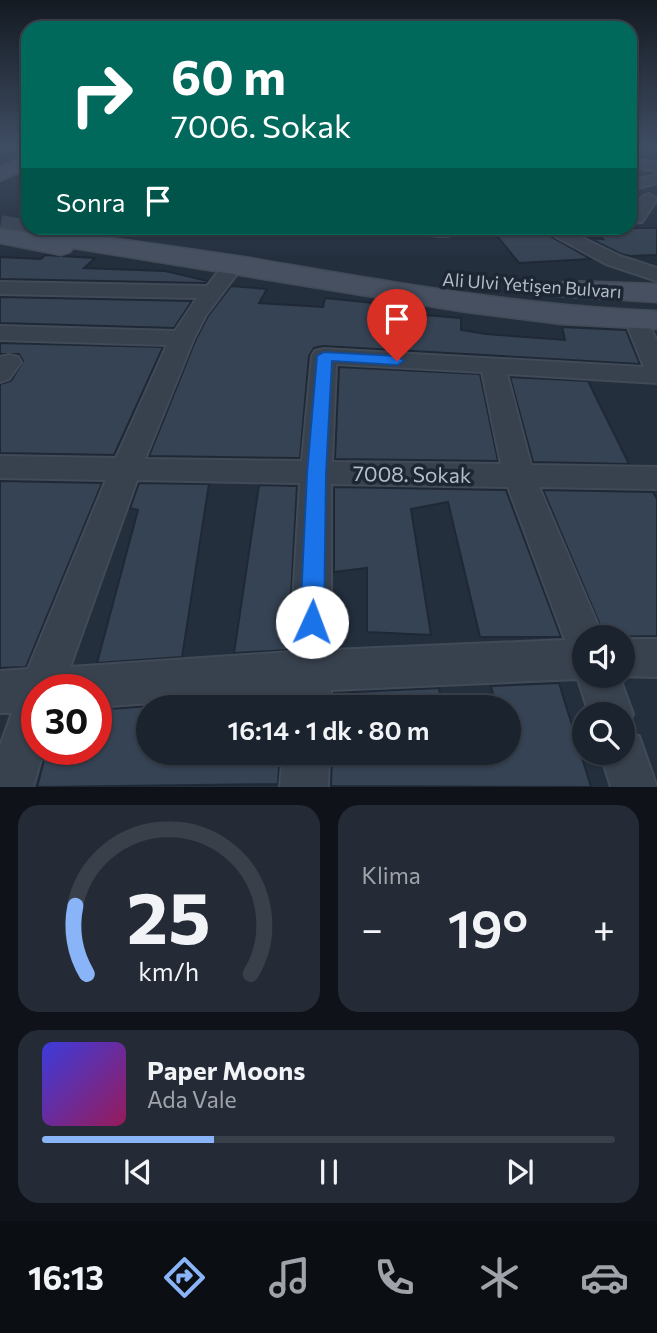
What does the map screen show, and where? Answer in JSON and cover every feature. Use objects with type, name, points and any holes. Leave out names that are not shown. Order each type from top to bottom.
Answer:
[{"type":"main road","points":[[0,234],[21,230]]},
{"type":"main road","points":[[0,234],[221,282],[322,271]]},
{"type":"main road","points":[[81,235],[322,271],[396,293],[646,320]]},
{"type":"main road","name":"Ali Ulvi Yetişen Bulvarı","points":[[121,235],[322,271],[563,290],[657,293]]},
{"type":"main road","name":"Ali Ulvi Yetişen Bulvarı","points":[[191,235],[288,250],[322,271]]},
{"type":"street","points":[[637,217],[653,199]]},
{"type":"street","points":[[563,235],[613,260],[657,275]]},
{"type":"street","points":[[0,288],[221,282]]},
{"type":"street","points":[[45,674],[125,471],[182,338],[221,282]]},
{"type":"street","points":[[646,320],[657,368]]},
{"type":"street","points":[[0,333],[182,338]]},
{"type":"street","points":[[310,689],[316,474],[324,356],[657,375]]},
{"type":"street","points":[[493,367],[519,476],[579,625]]},
{"type":"street","name":"7008. Sokak","points":[[0,467],[657,478]]},
{"type":"street","points":[[635,658],[657,658]]},
{"type":"street","points":[[112,690],[310,689],[572,660]]},
{"type":"street","points":[[0,692],[21,691]]},
{"type":"street","points":[[9,787],[21,751]]},
{"type":"street","points":[[304,787],[305,765]]},
{"type":"street","points":[[628,765],[635,787]]},
{"type":"building","points":[[637,228],[657,228],[657,255],[621,254],[589,238],[603,239],[600,235],[637,235]]},
{"type":"building","points":[[496,235],[548,235],[591,259],[519,263]]},
{"type":"building","points":[[45,255],[95,258],[84,268],[165,271],[208,281],[0,279],[0,257],[41,259]]},
{"type":"building","points":[[231,286],[267,289],[259,303],[323,307],[325,298],[413,307],[412,314],[461,318],[461,330],[486,334],[565,340],[562,327],[626,330],[640,364],[323,346],[314,348],[309,356],[300,458],[149,456],[196,339],[208,316]]},
{"type":"building","points":[[0,297],[192,301],[174,328],[0,323]]},
{"type":"building","points":[[0,343],[163,347],[114,455],[0,453],[0,384],[11,381],[23,361],[19,354],[0,354]]},
{"type":"building","points":[[339,367],[480,374],[498,461],[335,459]]},
{"type":"building","points":[[510,377],[588,381],[629,464],[533,462]]},
{"type":"building","points":[[0,481],[102,483],[26,667],[0,668]]},
{"type":"building","points":[[139,483],[209,484],[182,657],[97,663],[138,510],[130,508]]},
{"type":"building","points":[[259,485],[297,486],[288,650],[234,653]]},
{"type":"building","points":[[334,487],[506,490],[561,637],[480,637],[448,502],[411,509],[431,635],[367,632],[367,568],[334,572]]},
{"type":"building","points":[[543,490],[653,492],[657,499],[657,636],[635,636],[635,625],[600,625]]},
{"type":"building","points":[[559,683],[572,725],[572,765],[584,765],[591,787],[331,786],[332,765],[521,765],[521,695],[493,695],[491,686]]},
{"type":"building","points":[[439,688],[440,695],[334,695]]},
{"type":"building","points":[[136,707],[136,765],[279,765],[278,784],[37,787],[43,765],[112,765],[112,709]]},
{"type":"tunnel","points":[[0,228],[21,232]]},
{"type":"route","points":[[312,622],[316,474],[324,356],[397,361]]}]
